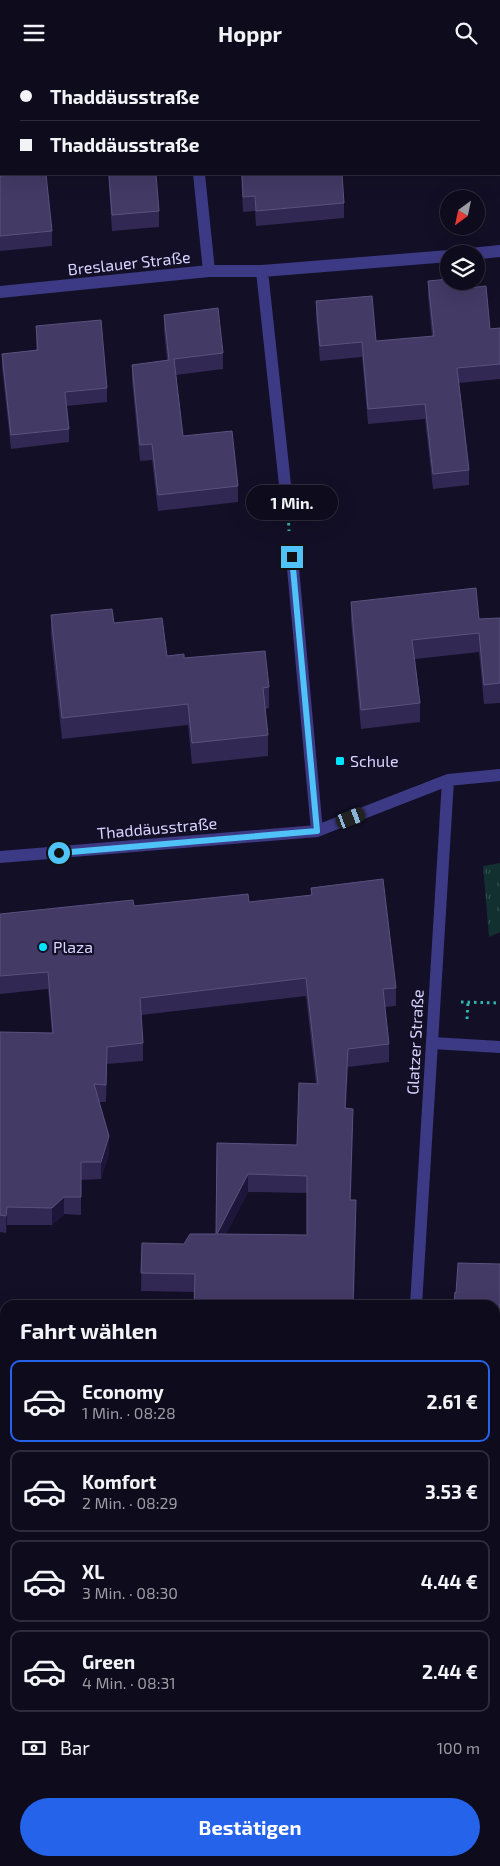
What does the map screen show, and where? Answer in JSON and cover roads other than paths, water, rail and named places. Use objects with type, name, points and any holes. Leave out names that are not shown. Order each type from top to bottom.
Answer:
[{"type":"street","points":[[199,175],[209,271]]},
{"type":"street","points":[[485,252],[500,251]]},
{"type":"street","name":"Breslauer Straße","points":[[0,292],[209,271],[262,271],[440,256]]},
{"type":"street","points":[[262,271],[285,485]]},
{"type":"street","points":[[292,557],[317,831]]},
{"type":"street","name":"Thaddäusstraße","points":[[0,857],[317,831],[448,780],[500,775]]},
{"type":"street","name":"Glatzer Straße","points":[[416,1300],[448,780]]},
{"type":"street","points":[[432,1043],[500,1047]]},
{"type":"place","name":"Schule","points":[[340,761]]},
{"type":"place","name":"Plaza","points":[[43,947]]}]
